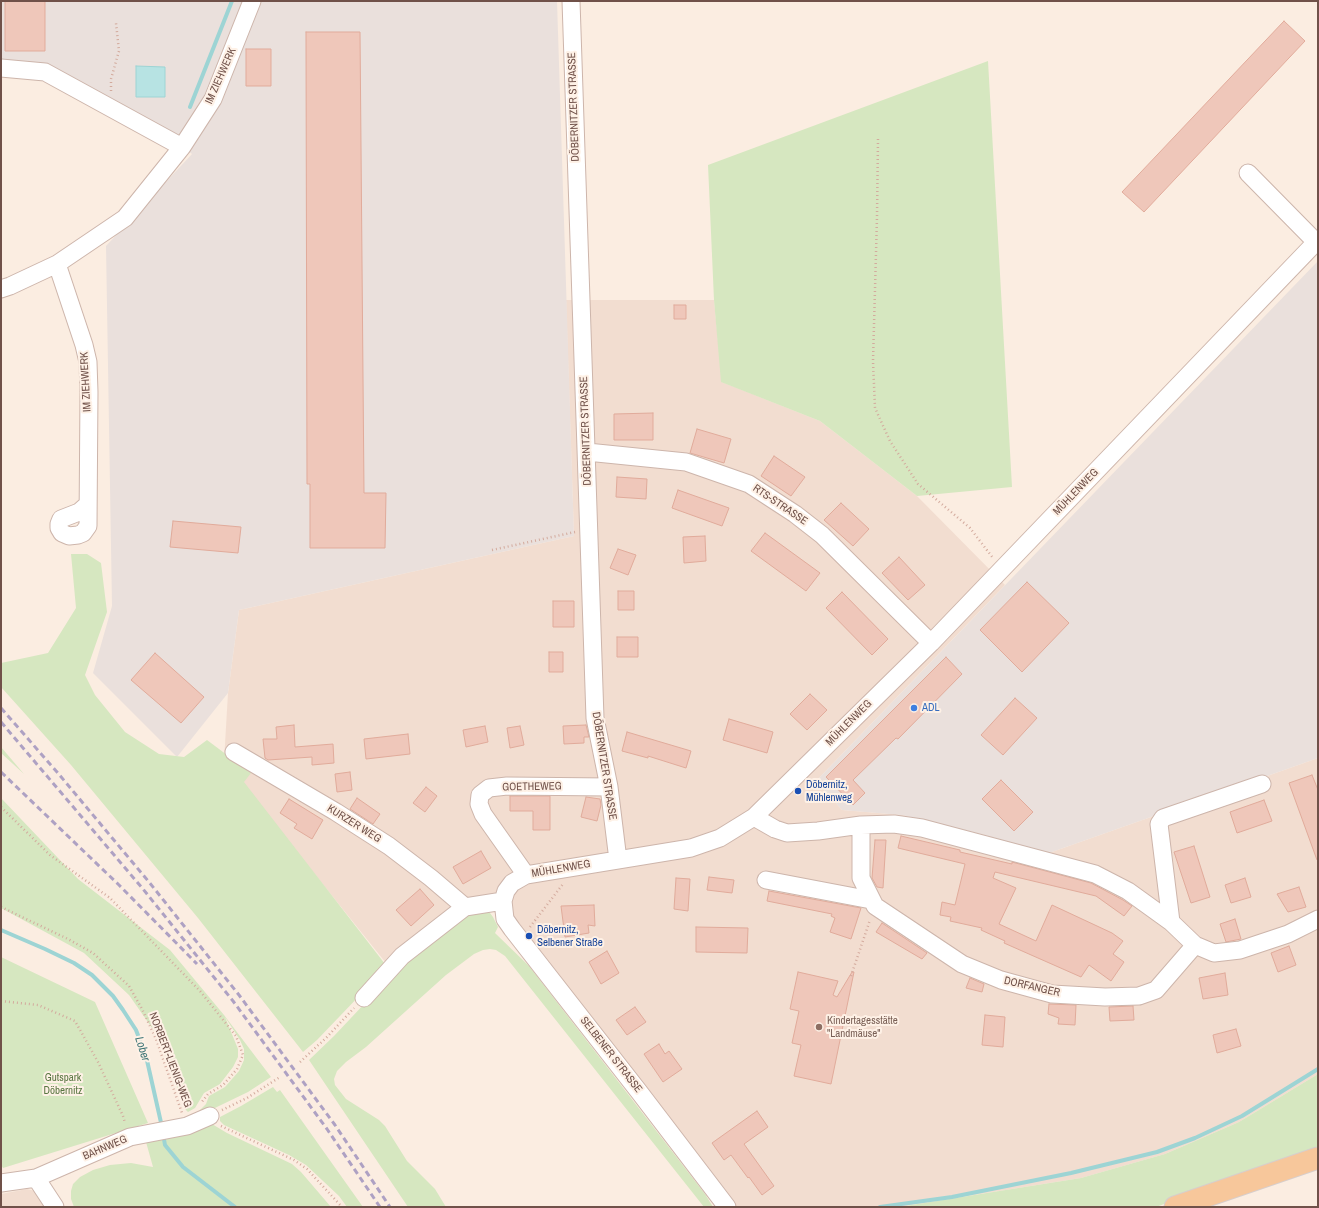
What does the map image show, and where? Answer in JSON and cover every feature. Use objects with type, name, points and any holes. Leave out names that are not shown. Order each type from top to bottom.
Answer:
[{"type":"main road","points":[[1175,1207],[1318,1158]]},
{"type":"street","name":"IM ZIEHWERK","points":[[1,289],[57,264],[125,218],[182,147],[213,99],[252,1]]},
{"type":"street","name":"DÖBERNITZER STRASSE","points":[[571,1],[595,718],[609,787],[618,860]]},
{"type":"street","points":[[1,68],[45,72],[182,147]]},
{"type":"street","points":[[1248,173],[1317,241]]},
{"type":"street","name":"MÜHLENWEG","points":[[503,901],[506,891],[512,883],[526,875],[691,848],[720,838],[754,816],[931,643],[1317,241]]},
{"type":"street","name":"IM ZIEHWERK","points":[[57,264],[84,345],[88,362],[88,504]]},
{"type":"street","name":"RTS-STRASSE","points":[[587,452],[686,462],[749,484],[796,514],[822,535],[931,643]]},
{"type":"street","name":"KURZER WEG","points":[[234,752],[336,812],[388,846],[431,878],[465,907]]},
{"type":"street","points":[[1171,922],[1159,824],[1163,818],[1262,784]]},
{"type":"street","name":"GOETHEWEG","points":[[526,875],[483,814],[479,804],[480,795],[489,788],[507,786],[609,787]]},
{"type":"street","points":[[754,816],[775,829],[787,833],[818,832],[861,825],[894,824],[922,828],[1095,874],[1128,891],[1171,922],[1195,945],[1214,953],[1240,950],[1288,934],[1318,919]]},
{"type":"street","points":[[861,825],[861,878],[873,903]]},
{"type":"street","name":"DORFANGER","points":[[766,880],[873,903],[962,964],[1001,980],[1052,994],[1105,997],[1139,996],[1156,990],[1195,945]]},
{"type":"street","points":[[364,998],[402,956],[465,907],[503,901]]},
{"type":"street","name":"SELBENER STRASSE","points":[[503,901],[506,919],[520,940],[640,1092],[727,1207]]},
{"type":"street","name":"BAHNWEG","points":[[1,1183],[36,1178],[130,1137],[184,1127],[210,1116]]},
{"type":"street","points":[[36,1178],[55,1207]]},
{"type":"path","points":[[110,108],[111,79],[119,51],[116,23]]},
{"type":"path","points":[[878,138],[878,217],[873,361],[875,408],[890,442],[918,484],[970,528],[1001,570]]},
{"type":"path","points":[[492,550],[589,529]]},
{"type":"path","points":[[1,807],[50,855],[110,898],[200,991],[236,1036],[243,1055],[237,1069],[223,1085],[208,1094],[199,1107],[190,1115],[184,1127]]},
{"type":"path","points":[[520,940],[577,866]]},
{"type":"path","points":[[851,976],[873,903]]},
{"type":"path","name":"NORBERT-LIENIG-WEG","points":[[1,907],[93,953],[129,986],[156,1039],[184,1127]]},
{"type":"path","points":[[300,1062],[327,1037],[364,998]]},
{"type":"path","points":[[1,1000],[38,1005],[75,1021],[98,1062],[120,1109],[130,1137]]},
{"type":"path","points":[[280,1077],[247,1098],[210,1116],[223,1127],[294,1160],[307,1170],[342,1207]]},
{"type":"shaded area","points":[[1,1],[557,1],[574,536],[239,610],[228,693],[177,757],[93,673],[112,606],[106,246],[192,154],[170,136],[46,66],[1,65]]},
{"type":"shaded area","points":[[1318,261],[1318,758],[1049,853],[977,833],[902,815],[842,810],[816,781]]},
{"type":"shaded area","points":[[566,300],[714,300],[722,382],[820,421],[917,496],[1005,585],[816,781],[842,810],[902,815],[977,833],[1049,853],[1318,758],[1318,1074],[1239,1122],[1165,1154],[1081,1178],[899,1207],[719,1207],[490,902],[386,963],[224,761],[228,693],[239,610],[574,536]]},
{"type":"shaded area","points":[[27,1189],[39,1192],[50,1207],[1,1207],[1,1194]]},
{"type":"green space","points":[[988,61],[1012,487],[917,496],[820,421],[721,382],[714,300],[708,165]]},
{"type":"green space","points":[[71,554],[87,554],[101,563],[107,612],[85,675],[95,695],[125,732],[159,754],[184,757],[207,740],[251,773],[244,782],[385,964],[385,969],[317,1040],[303,1052],[198,918],[71,765],[1,687],[1,663],[48,653],[76,608]]},
{"type":"green space","points":[[1,747],[24,774],[1,753]]},
{"type":"green space","points":[[1,798],[78,879],[170,950],[224,1015],[271,1077],[248,1092],[192,1119],[206,1104],[209,1096],[225,1087],[239,1071],[244,1060],[244,1049],[240,1040],[225,1017],[238,1049],[238,1057],[233,1067],[220,1084],[204,1093],[195,1108],[188,1112],[185,1109],[159,1038],[129,995],[84,953],[1,908]]},
{"type":"green space","points":[[484,910],[490,913],[498,927],[495,933],[529,966],[705,1194],[713,1207],[704,1207],[505,956],[496,950],[490,949],[474,954],[446,975],[366,1047],[346,1062],[337,1071],[334,1079],[335,1085],[346,1099],[379,1120],[385,1126],[407,1161],[435,1189],[446,1207],[408,1207],[309,1060],[383,984],[416,954],[462,916]]},
{"type":"green space","name":"Gutspark Döbernitz","points":[[1,957],[95,1002],[148,1123],[3,1168],[1,1165]]},
{"type":"green space","points":[[1318,1074],[1318,1147],[1156,1207],[899,1207],[1081,1178],[1165,1154],[1239,1122]]},
{"type":"green space","points":[[273,1087],[277,1092],[280,1090],[363,1207],[347,1207],[339,1196],[306,1165],[289,1155],[224,1125],[220,1121],[220,1117]]},
{"type":"green space","points":[[212,1124],[227,1133],[292,1164],[301,1172],[331,1207],[74,1207],[71,1199],[71,1191],[73,1184],[80,1177],[93,1170],[110,1165],[131,1163],[153,1167],[146,1142]]},
{"type":"water","points":[[136,66],[165,67],[165,97],[136,97]]},
{"type":"building","points":[[5,1],[45,1],[45,51],[5,51]]},
{"type":"building","points":[[1284,21],[1305,41],[1144,212],[1122,192]]},
{"type":"building","points":[[306,32],[360,32],[364,493],[386,493],[385,548],[310,548],[310,484],[307,484]]},
{"type":"building","points":[[246,49],[271,49],[271,86],[246,86]]},
{"type":"building","points":[[674,305],[686,305],[686,319],[674,319]]},
{"type":"building","points":[[653,413],[653,440],[614,440],[614,414]]},
{"type":"building","points":[[697,429],[731,439],[724,463],[690,453]]},
{"type":"building","points":[[774,456],[805,477],[791,496],[761,476]]},
{"type":"building","points":[[617,477],[647,479],[646,499],[616,497]]},
{"type":"building","points":[[678,490],[729,508],[722,526],[672,508]]},
{"type":"building","points":[[841,503],[869,529],[853,546],[824,520]]},
{"type":"building","points":[[173,521],[241,527],[238,553],[170,547]]},
{"type":"building","points":[[765,533],[820,573],[806,591],[751,551]]},
{"type":"building","points":[[705,536],[706,561],[684,563],[683,537]]},
{"type":"building","points":[[618,549],[636,555],[628,575],[610,568]]},
{"type":"building","points":[[899,557],[925,585],[908,600],[882,573]]},
{"type":"building","points":[[1027,582],[1069,623],[1022,672],[980,630]]},
{"type":"building","points":[[618,591],[634,591],[634,610],[618,610]]},
{"type":"building","points":[[842,592],[888,639],[872,655],[826,608]]},
{"type":"building","points":[[553,601],[574,601],[574,627],[553,627]]},
{"type":"building","points":[[617,637],[638,637],[638,657],[617,657]]},
{"type":"building","points":[[549,652],[563,652],[563,672],[549,672]]},
{"type":"building","points":[[155,653],[204,697],[181,723],[131,680]]},
{"type":"building","points":[[946,657],[962,674],[898,739],[896,738],[853,780],[865,793],[853,805],[826,777]]},
{"type":"building","points":[[810,694],[827,710],[807,730],[790,714]]},
{"type":"building","points":[[1015,698],[1037,718],[1003,755],[981,735]]},
{"type":"building","points":[[729,719],[773,732],[767,753],[723,740]]},
{"type":"building","points":[[294,725],[295,747],[333,744],[334,763],[312,765],[312,757],[268,760],[265,758],[263,739],[277,739],[276,727]]},
{"type":"building","points":[[586,725],[589,737],[584,737],[584,743],[564,744],[563,726]]},
{"type":"building","points":[[485,726],[488,742],[466,747],[463,730]]},
{"type":"building","points":[[520,726],[524,745],[510,748],[507,728]]},
{"type":"building","points":[[627,732],[691,751],[686,768],[648,756],[648,758],[622,751]]},
{"type":"building","points":[[408,734],[410,754],[366,759],[364,739]]},
{"type":"building","points":[[350,772],[352,790],[337,792],[335,774]]},
{"type":"building","points":[[1312,775],[1318,790],[1317,860],[1289,783]]},
{"type":"building","points":[[1001,780],[1033,812],[1014,831],[982,799]]},
{"type":"building","points":[[426,787],[437,796],[425,812],[413,803]]},
{"type":"building","points":[[510,796],[550,796],[550,830],[533,830],[533,811],[510,811]]},
{"type":"building","points":[[586,797],[600,799],[601,805],[597,821],[581,817]]},
{"type":"building","points":[[357,798],[380,814],[373,824],[350,809]]},
{"type":"building","points":[[289,799],[323,820],[312,839],[294,828],[297,824],[280,813]]},
{"type":"building","points":[[1264,800],[1272,821],[1237,833],[1230,812]]},
{"type":"building","points":[[901,836],[960,850],[960,852],[1012,864],[1012,862],[1091,883],[1123,900],[1132,906],[1124,916],[1096,896],[995,872],[993,878],[1016,888],[999,924],[1036,941],[1052,905],[1112,933],[1123,941],[1113,954],[1124,962],[1111,981],[1089,965],[1081,977],[1004,943],[1005,941],[981,930],[982,928],[950,921],[951,917],[940,915],[942,902],[955,905],[965,864],[898,848]]},
{"type":"building","points":[[875,840],[886,840],[883,888],[877,887],[872,878]]},
{"type":"building","points":[[1194,846],[1210,897],[1191,903],[1174,852]]},
{"type":"building","points":[[481,851],[491,868],[463,884],[453,867]]},
{"type":"building","points":[[709,877],[734,880],[732,893],[707,890]]},
{"type":"building","points":[[676,878],[690,879],[688,911],[674,909]]},
{"type":"building","points":[[1245,878],[1251,897],[1231,903],[1225,885]]},
{"type":"building","points":[[1299,887],[1306,907],[1288,912],[1277,894]]},
{"type":"building","points":[[420,889],[434,905],[411,926],[396,910]]},
{"type":"building","points":[[769,891],[861,908],[851,939],[830,932],[835,918],[831,916],[832,914],[767,901]]},
{"type":"building","points":[[594,905],[595,926],[588,925],[589,933],[565,937],[561,906]]},
{"type":"building","points":[[1235,919],[1241,939],[1226,942],[1220,924]]},
{"type":"building","points":[[882,923],[927,953],[922,959],[876,932]]},
{"type":"building","points":[[696,927],[748,928],[747,953],[696,952]]},
{"type":"building","points":[[1289,946],[1296,965],[1278,972],[1271,953]]},
{"type":"building","points":[[607,951],[619,973],[601,984],[589,962]]},
{"type":"building","name":"Kindertagesstätte \"Landmäuse\"","points":[[798,972],[838,981],[833,995],[837,997],[852,972],[854,972],[831,1084],[794,1076],[801,1045],[792,1043],[799,1011],[790,1009]]},
{"type":"building","points":[[1225,973],[1228,995],[1203,999],[1199,978]]},
{"type":"building","points":[[970,978],[984,984],[982,992],[966,988]]},
{"type":"building","points":[[1049,1004],[1076,1005],[1075,1025],[1058,1024],[1059,1018],[1048,1014]]},
{"type":"building","points":[[1133,1006],[1134,1020],[1110,1021],[1109,1007]]},
{"type":"building","points":[[635,1007],[646,1022],[627,1035],[616,1020]]},
{"type":"building","points":[[985,1015],[1005,1017],[1003,1047],[982,1045]]},
{"type":"building","points":[[1236,1029],[1241,1046],[1217,1053],[1213,1035]]},
{"type":"building","points":[[659,1044],[665,1054],[669,1051],[682,1069],[663,1082],[644,1054]]},
{"type":"building","points":[[757,1111],[768,1127],[744,1144],[774,1186],[762,1195],[731,1155],[724,1160],[712,1143]]},
{"type":"waterway","points":[[190,107],[232,1]]},
{"type":"waterway","name":"Lober","points":[[1,930],[74,963],[92,975],[113,996],[136,1030],[146,1056],[162,1127]]},
{"type":"waterway","points":[[880,1207],[952,1197],[1071,1173],[1157,1152],[1195,1138],[1242,1116],[1318,1069]]},
{"type":"waterway","name":"Lober","points":[[163,1134],[165,1145],[183,1167],[235,1207]]},
{"type":"railway","points":[[1,708],[149,882],[239,995],[335,1125],[390,1207]]},
{"type":"railway","points":[[1,722],[143,889],[233,1001],[327,1129],[380,1207]]},
{"type":"railway","points":[[1,772],[119,885],[197,964]]},
{"type":"place","name":"ADL","points":[[914,708]]},
{"type":"place","name":"Döbernitz, Mühlenweg","points":[[798,791]]},
{"type":"place","name":"Döbernitz, Selbener Straße","points":[[529,936]]},
{"type":"place","name":"Kindertagesstätte \"Landmäuse\"","points":[[819,1027]]}]
